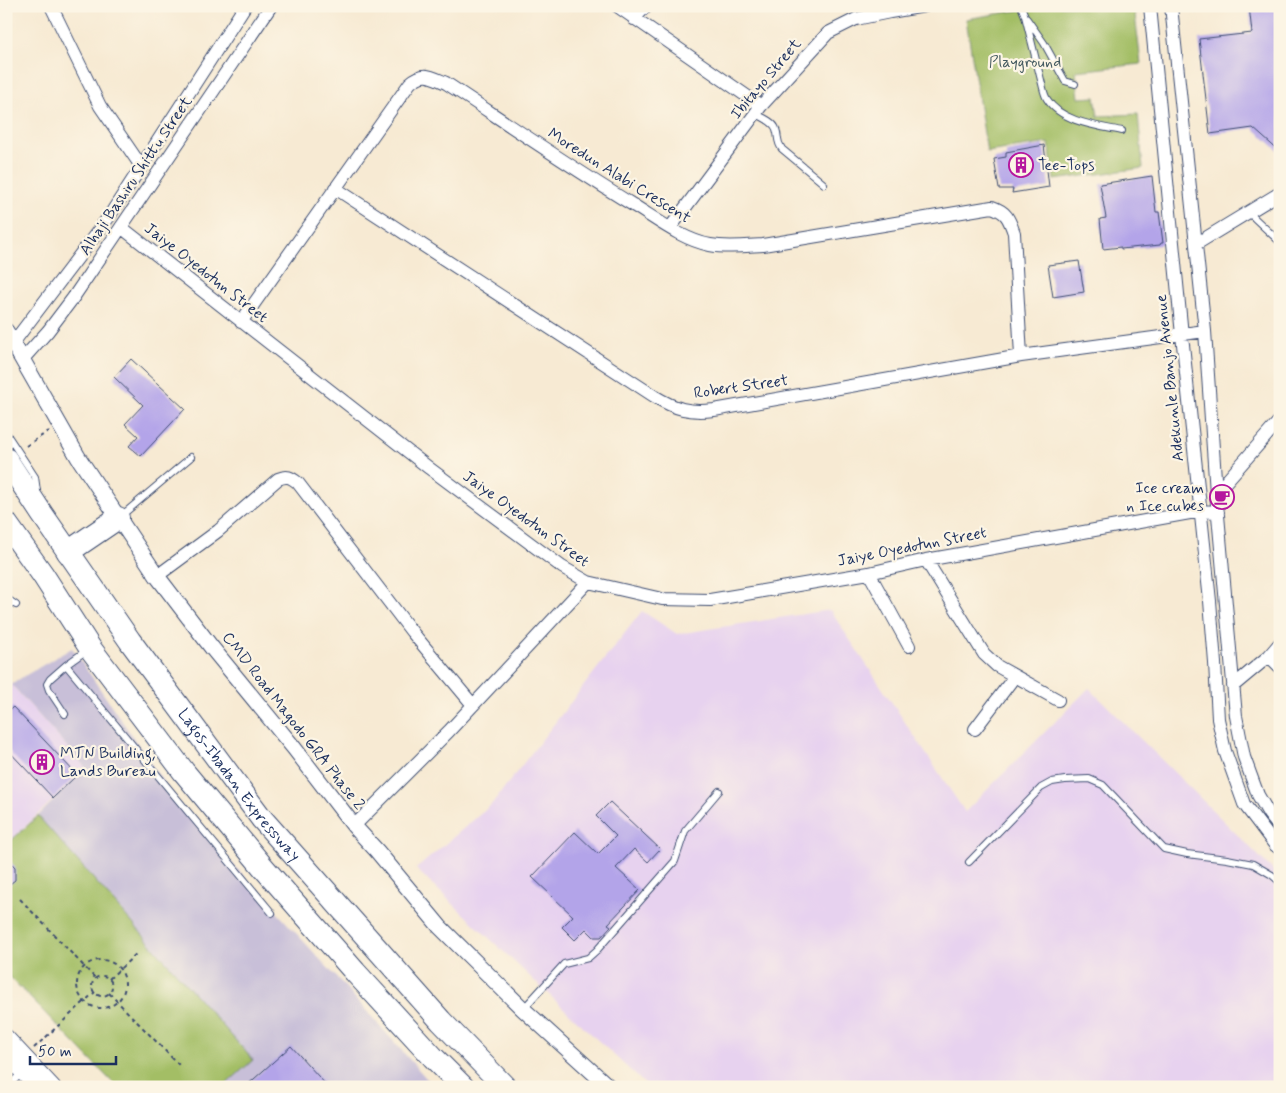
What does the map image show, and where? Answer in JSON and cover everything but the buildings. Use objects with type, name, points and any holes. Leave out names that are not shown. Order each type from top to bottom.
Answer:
[{"type":"highway","name":"Lagos-Ibadan Expressway","points":[[14,453],[42,514],[130,641],[262,819],[441,1021],[505,1087]]},
{"type":"highway","points":[[68,552],[118,518]]},
{"type":"highway","name":"Lagos-Ibadan Expressway","points":[[6,523],[43,575],[90,648],[184,772],[263,867],[355,972],[462,1087]]},
{"type":"highway","points":[[6,545],[43,575]]},
{"type":"street","points":[[51,6],[100,106],[141,166]]},
{"type":"street","name":"Alhaji Bashiru Shittu Street","points":[[10,337],[65,276],[108,218],[245,6]]},
{"type":"street","name":"Alhaji Bashiru Shittu Street","points":[[22,360],[52,326],[82,286],[271,6]]},
{"type":"street","points":[[617,6],[759,110]]},
{"type":"street","points":[[634,19],[646,6]]},
{"type":"street","name":"Ibitayo Street","points":[[670,228],[759,110],[828,33],[856,19],[925,6]]},
{"type":"street","name":"Adekunle Banjo Avenue","points":[[1150,6],[1210,601],[1218,719],[1225,751],[1244,804],[1280,849]]},
{"type":"street","points":[[1171,6],[1205,331],[1216,493],[1236,716],[1244,757],[1258,795],[1280,828]]},
{"type":"street","name":"Moredun Alabi Crescent","points":[[241,322],[410,84],[418,76],[430,76],[446,83],[593,180],[670,228],[691,239],[710,245],[732,247],[763,245],[992,206],[1001,210],[1010,220],[1014,233],[1021,356]]},
{"type":"street","name":"Robert Street","points":[[335,188],[654,396],[684,410],[697,412],[714,410],[1021,356],[1205,331]]},
{"type":"street","points":[[1196,244],[1280,193]]},
{"type":"street","name":"Jaiye Oyedotun Street","points":[[121,227],[429,468],[562,567],[588,582],[662,600],[710,600],[869,573],[926,560],[1200,511],[1218,512]]},
{"type":"street","points":[[65,276],[82,286]]},
{"type":"street","name":"CMD Road Magodo GRA Phase 2","points":[[10,337],[78,457],[157,576],[354,826],[440,927],[523,1009],[609,1087]]},
{"type":"street","points":[[1216,493],[1280,420]]},
{"type":"street","points":[[157,576],[218,531],[278,479],[289,476],[298,483],[412,632],[473,705]]},
{"type":"street","points":[[926,560],[984,654],[997,666],[1058,700]]},
{"type":"street","points":[[869,573],[909,646]]},
{"type":"street","points":[[354,826],[443,737],[588,582]]},
{"type":"street","points":[[1234,686],[1269,656],[1280,643]]},
{"type":"street","points":[[1269,656],[1280,667]]},
{"type":"street","points":[[975,729],[1015,676]]},
{"type":"street","points":[[6,1037],[53,1087]]},
{"type":"street","points":[[6,1055],[34,1086]]},
{"type":"lane","points":[[1021,6],[1047,99],[1061,112],[1077,121],[1122,131]]},
{"type":"lane","points":[[1025,16],[1044,43],[1065,81],[1075,84]]},
{"type":"lane","points":[[759,110],[774,126],[778,144],[782,149],[824,184]]},
{"type":"lane","points":[[1248,212],[1280,242]]},
{"type":"lane","points":[[6,433],[35,477],[42,514]]},
{"type":"lane","points":[[118,518],[191,457]]},
{"type":"lane","points":[[6,598],[16,605]]},
{"type":"lane","points":[[65,714],[47,684],[66,665],[90,648]]},
{"type":"lane","points":[[66,665],[272,913]]},
{"type":"lane","points":[[969,862],[1041,788],[1052,782],[1089,779],[1103,785],[1164,849],[1253,864],[1280,882]]},
{"type":"lane","points":[[523,1009],[564,964],[588,958],[597,950],[675,861],[685,831],[719,791]]},
{"type":"lane","points":[[7,1087],[23,1072]]},
{"type":"path","points":[[14,453],[59,424]]},
{"type":"path","points":[[20,899],[96,978]]},
{"type":"path","points":[[109,979],[137,953]]},
{"type":"path","points":[[102,960],[109,961],[120,969],[126,983],[125,990],[118,1003],[112,1007],[97,1008],[84,1002],[77,985],[78,978],[84,967],[89,963],[102,960]]},
{"type":"path","points":[[101,976],[109,979],[112,985],[109,993],[101,995],[95,992],[92,984],[96,978],[101,976]]},
{"type":"path","points":[[25,1057],[95,992]]},
{"type":"path","points":[[109,993],[179,1065]]},
{"type":"shaded area","points":[[830,610],[965,812],[1089,688],[1280,877],[1280,1087],[648,1087],[416,869],[491,805],[642,611],[677,634]]},
{"type":"shaded area","points":[[72,648],[180,806],[434,1087],[223,1087],[252,1060],[38,816],[86,768],[11,684]]},
{"type":"shaded area","points":[[6,679],[86,768],[6,845]]},
{"type":"green space","name":"Playground","points":[[1045,6],[1134,6],[1141,64],[1076,71],[1079,98],[1095,97],[1098,116],[1138,114],[1143,168],[1054,180],[1049,143],[987,152],[966,19]]},
{"type":"green space","points":[[38,816],[253,1060],[223,1087],[117,1087],[6,973],[6,845]]},
{"type":"place","name":"Tee-Tops","points":[[1021,165]]},
{"type":"place","name":"Ice cream n Ice cubes","points":[[1222,497]]},
{"type":"place","name":"MTN Building, Lands Bureau","points":[[42,762]]}]
